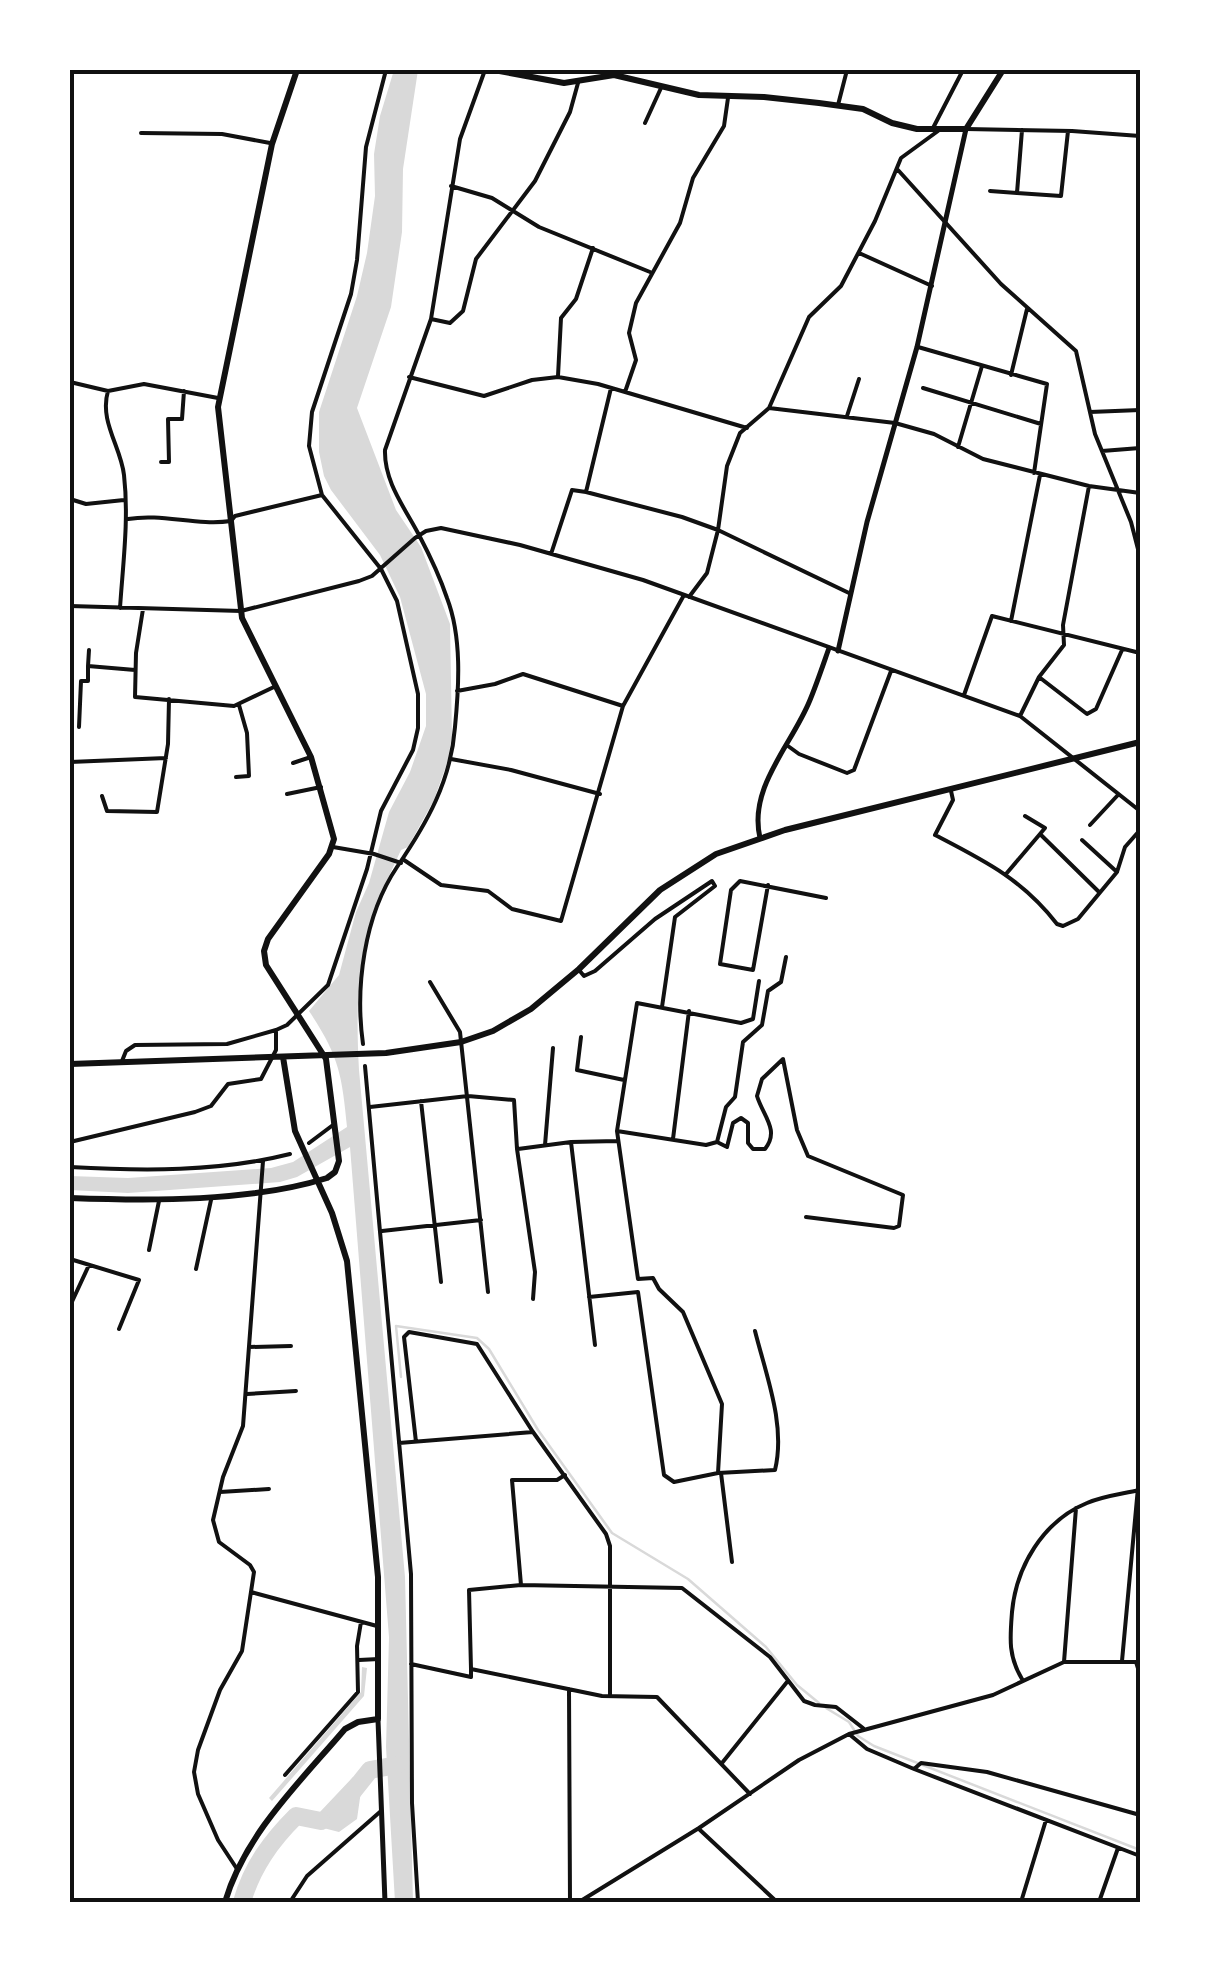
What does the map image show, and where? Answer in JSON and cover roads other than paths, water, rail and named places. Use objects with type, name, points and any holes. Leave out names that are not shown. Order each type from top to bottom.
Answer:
[{"type":"main road","points":[[70,1198],[212,1195],[316,1181],[335,1172],[340,1152],[326,1059],[266,965],[265,945],[333,848],[311,757],[243,621],[218,398],[272,144],[297,70]]},
{"type":"main road","points":[[494,70],[564,83],[614,75],[661,88],[728,98],[764,96],[862,108],[905,126],[966,130],[1003,70]]},
{"type":"main road","points":[[70,1064],[361,1054],[462,1042],[508,1023],[579,970],[672,881],[716,854],[760,838],[1140,742]]},
{"type":"main road","points":[[224,1902],[237,1869],[263,1826],[345,1729],[378,1719],[378,1578],[348,1261],[295,1131],[284,1057]]},
{"type":"street","points":[[122,1061],[126,1051],[135,1045],[226,1044],[276,1030],[287,1025],[332,980],[372,853],[380,812],[412,750],[418,728],[418,694],[397,601],[382,567],[322,495],[309,446],[312,412],[351,294],[358,260],[366,147],[386,70]]},
{"type":"street","points":[[363,1044],[360,991],[370,930],[401,861],[426,825],[451,758],[457,691],[454,620],[448,598],[395,492],[385,450],[432,318],[451,186],[466,116],[484,70]]},
{"type":"street","points":[[838,105],[847,70]]},
{"type":"street","points":[[333,848],[401,861],[441,884],[488,891],[512,909],[561,921],[623,706],[686,596],[708,573],[726,466],[740,433],[769,408],[809,316],[841,286],[901,158],[937,128],[963,70]]},
{"type":"street","points":[[432,318],[450,323],[463,310],[476,259],[535,181],[570,112],[579,79]]},
{"type":"street","points":[[646,123],[661,88]]},
{"type":"street","points":[[625,392],[636,360],[629,333],[636,304],[680,223],[693,178],[724,126],[728,98]]},
{"type":"street","points":[[838,650],[894,423],[917,347],[966,130],[1140,136]]},
{"type":"street","points":[[1016,193],[1022,130]]},
{"type":"street","points":[[990,192],[1061,196],[1068,131]]},
{"type":"street","points":[[141,133],[222,134],[272,144]]},
{"type":"street","points":[[896,168],[946,226],[1076,351],[1102,451],[1140,557]]},
{"type":"street","points":[[451,186],[492,198],[539,227],[650,272]]},
{"type":"street","points":[[558,377],[561,318],[576,299],[593,248]]},
{"type":"street","points":[[859,253],[932,286]]},
{"type":"street","points":[[1011,375],[1028,309]]},
{"type":"street","points":[[917,347],[1047,384],[1037,474],[1011,621]]},
{"type":"street","points":[[958,447],[982,366]]},
{"type":"street","points":[[410,377],[484,396],[532,380],[558,377],[611,388],[746,428]]},
{"type":"street","points":[[847,416],[859,379]]},
{"type":"street","points":[[70,382],[108,392],[144,384],[218,398]]},
{"type":"street","points":[[586,492],[611,388]]},
{"type":"street","points":[[923,388],[1041,424]]},
{"type":"street","points":[[161,462],[169,462],[168,419],[182,419],[184,391]]},
{"type":"street","points":[[108,392],[107,414],[124,472],[128,518],[120,608]]},
{"type":"street","points":[[769,408],[894,423],[934,434],[983,460],[1089,486],[1140,493]]},
{"type":"street","points":[[1090,412],[1140,410]]},
{"type":"street","points":[[1102,451],[1140,448]]},
{"type":"street","points":[[1020,716],[1039,677],[1064,645],[1089,486]]},
{"type":"street","points":[[551,554],[572,490],[682,517],[718,530],[850,593]]},
{"type":"street","points":[[128,518],[231,521],[235,516],[322,495]]},
{"type":"street","points":[[70,499],[86,504],[125,500]]},
{"type":"street","points":[[70,606],[241,611],[372,576],[417,536],[441,528],[551,554],[686,596],[1020,716],[1140,811]]},
{"type":"street","points":[[142,609],[135,697],[239,705],[276,686]]},
{"type":"street","points":[[964,694],[992,616],[1140,653]]},
{"type":"street","points":[[760,838],[755,819],[761,795],[810,701],[828,648]]},
{"type":"street","points":[[80,727],[81,681],[88,680],[88,650]]},
{"type":"street","points":[[1039,677],[1087,714],[1096,709],[1122,650]]},
{"type":"street","points":[[88,666],[136,670]]},
{"type":"street","points":[[788,746],[847,773],[854,770],[891,671]]},
{"type":"street","points":[[457,691],[523,674],[623,706]]},
{"type":"street","points":[[102,796],[107,811],[157,812],[166,758],[169,699]]},
{"type":"street","points":[[236,777],[249,776],[247,733],[239,705]]},
{"type":"street","points":[[293,763],[311,757]]},
{"type":"street","points":[[70,762],[166,758]]},
{"type":"street","points":[[451,758],[600,794]]},
{"type":"street","points":[[287,794],[321,787]]},
{"type":"street","points":[[951,790],[954,800],[936,835],[1006,874],[1041,904],[1056,924],[1063,926],[1078,919],[1118,872],[1124,847],[1140,830]]},
{"type":"street","points":[[1090,825],[1117,796]]},
{"type":"street","points":[[1006,874],[1044,828],[1024,816]]},
{"type":"street","points":[[1040,834],[1100,893]]},
{"type":"street","points":[[1082,840],[1118,872]]},
{"type":"street","points":[[579,970],[584,976],[595,971],[654,919],[712,881],[715,886],[731,890]]},
{"type":"street","points":[[768,886],[753,970],[720,964],[731,890],[740,881],[768,886],[826,898]]},
{"type":"street","points":[[662,1007],[675,917],[715,886]]},
{"type":"street","points":[[717,1142],[726,1107],[735,1097],[742,1042],[762,1026],[768,990],[781,982],[786,958]]},
{"type":"street","points":[[732,1562],[720,1473],[722,1404],[684,1312],[658,1289],[653,1278],[638,1279],[617,1131],[637,1003],[741,1023],[753,1019],[759,980]]},
{"type":"street","points":[[430,982],[462,1042],[488,1292]]},
{"type":"street","points":[[673,1139],[690,1011]]},
{"type":"street","points":[[70,1142],[211,1106],[228,1084],[260,1079],[276,1050],[276,1030]]},
{"type":"street","points":[[581,1037],[577,1070],[624,1080]]},
{"type":"street","points":[[544,1145],[553,1048]]},
{"type":"street","points":[[617,1131],[706,1144],[717,1142],[726,1147],[732,1123],[741,1118],[748,1123],[748,1143],[753,1150],[765,1149],[772,1140],[772,1128],[757,1096],[762,1078],[783,1059],[797,1130],[808,1156],[902,1195],[899,1226],[894,1228],[806,1217]]},
{"type":"street","points":[[365,1066],[411,1574],[412,1803],[418,1902]]},
{"type":"street","points":[[370,1107],[468,1096],[514,1100],[517,1149],[536,1272],[533,1299]]},
{"type":"street","points":[[421,1102],[441,1282]]},
{"type":"street","points":[[308,1143],[337,1127]]},
{"type":"street","points":[[517,1149],[618,1140]]},
{"type":"street","points":[[571,1142],[595,1345]]},
{"type":"street","points":[[70,1167],[188,1168],[263,1163],[290,1154]]},
{"type":"street","points":[[237,1869],[218,1840],[198,1794],[194,1772],[220,1690],[242,1651],[254,1572],[220,1542],[214,1529],[220,1492],[244,1426],[263,1163]]},
{"type":"street","points":[[196,1269],[212,1195]]},
{"type":"street","points":[[150,1250],[160,1198]]},
{"type":"street","points":[[382,1231],[480,1220]]},
{"type":"street","points":[[70,1260],[139,1280],[119,1329]]},
{"type":"street","points":[[70,1306],[89,1265]]},
{"type":"street","points":[[588,1297],[638,1292],[664,1476],[674,1482],[720,1473],[775,1470],[776,1416],[755,1332]]},
{"type":"street","points":[[416,1442],[404,1338],[409,1332],[477,1344],[533,1432],[606,1534],[610,1546],[610,1696]]},
{"type":"street","points":[[249,1346],[291,1346]]},
{"type":"street","points":[[247,1394],[296,1390]]},
{"type":"street","points":[[399,1443],[533,1432]]},
{"type":"street","points":[[1122,1663],[1140,1466]]},
{"type":"street","points":[[521,1585],[512,1480],[557,1480],[565,1476]]},
{"type":"street","points":[[220,1492],[269,1490]]},
{"type":"street","points":[[1022,1679],[1009,1646],[1014,1590],[1021,1568],[1040,1539],[1076,1508],[1140,1490]]},
{"type":"street","points":[[1064,1662],[1076,1508]]},
{"type":"street","points":[[1132,1584],[1140,1584]]},
{"type":"street","points":[[411,1664],[471,1677],[469,1590],[521,1585],[682,1588],[770,1657],[804,1700],[815,1706],[836,1707],[868,1749],[1140,1856]]},
{"type":"street","points":[[251,1592],[380,1627]]},
{"type":"street","points":[[286,1776],[358,1692],[361,1622]]},
{"type":"street","points":[[359,1660],[379,1659]]},
{"type":"street","points":[[579,1902],[811,1753],[855,1731],[980,1700],[1064,1662],[1138,1662],[1140,1675]]},
{"type":"street","points":[[470,1669],[610,1696],[656,1697],[750,1794]]},
{"type":"street","points":[[722,1763],[788,1682]]},
{"type":"street","points":[[569,1689],[570,1902]]},
{"type":"street","points":[[378,1719],[385,1902]]},
{"type":"street","points":[[914,1769],[921,1762],[987,1772],[1140,1815]]},
{"type":"street","points":[[290,1902],[307,1876],[381,1811]]},
{"type":"street","points":[[1021,1902],[1046,1820]]},
{"type":"street","points":[[698,1828],[777,1902]]},
{"type":"street","points":[[1099,1902],[1118,1848]]},
{"type":"waterway","points":[[401,1377],[396,1326],[477,1338],[489,1349],[538,1430],[612,1533],[688,1579],[766,1647],[797,1685],[819,1703]]},
{"type":"waterway","points":[[826,1708],[849,1722],[858,1736],[874,1746],[1140,1850]]},
{"type":"waterway","points":[[347,1799],[370,1770],[397,1765]]},
{"type":"waterway","points":[[242,1902],[263,1855],[296,1816],[321,1821]]}]
